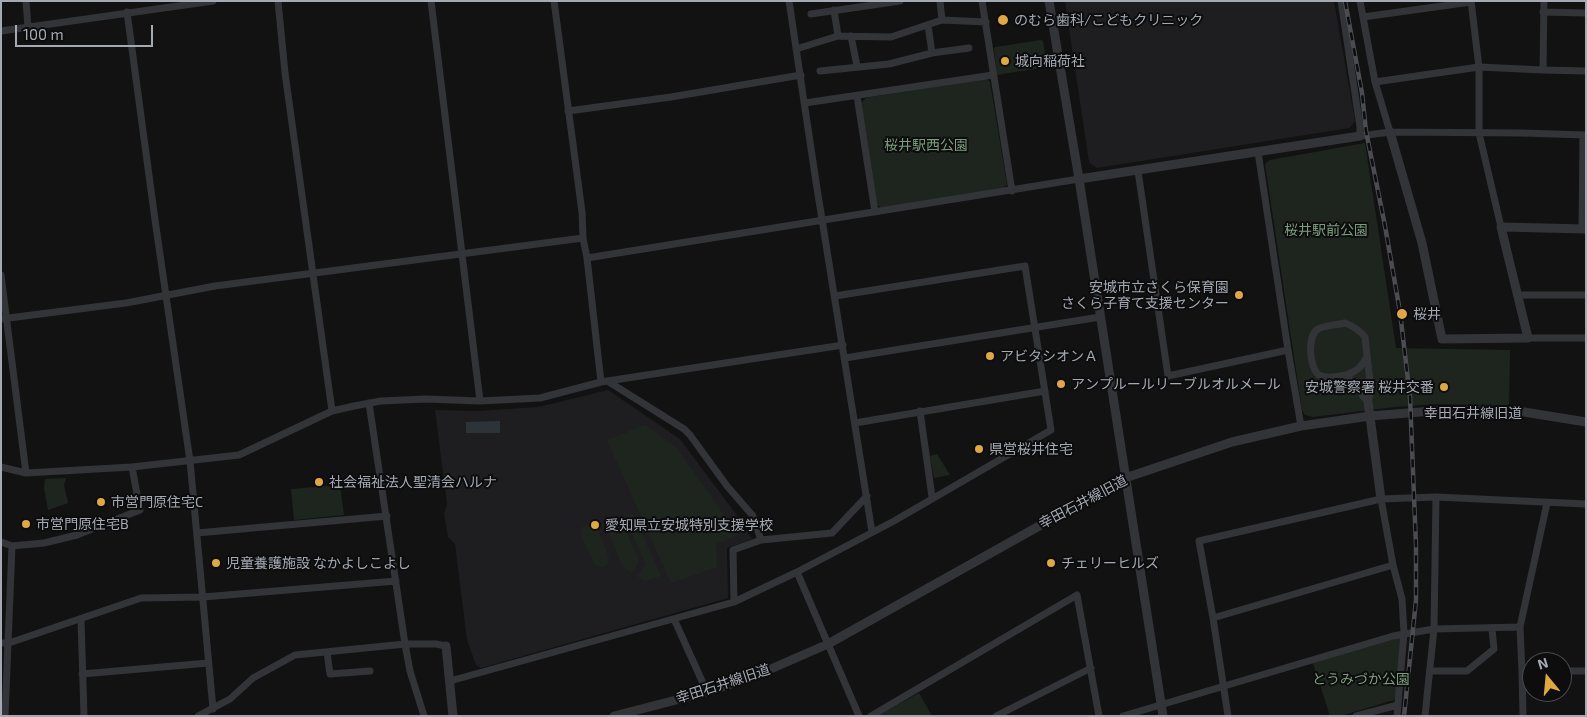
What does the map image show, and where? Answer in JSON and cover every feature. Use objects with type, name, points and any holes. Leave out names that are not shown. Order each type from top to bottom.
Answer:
[{"type":"street","points":[[26,1],[28,28]]},
{"type":"street","points":[[1,31],[187,3],[213,1]]},
{"type":"street","points":[[278,1],[285,73],[332,411]]},
{"type":"street","points":[[431,1],[480,401]]},
{"type":"street","points":[[554,1],[582,212],[583,238],[605,382]]},
{"type":"street","points":[[789,1],[872,532]]},
{"type":"street","points":[[811,14],[900,1]]},
{"type":"street","points":[[940,1],[942,20]]},
{"type":"street","points":[[982,1],[1012,191]]},
{"type":"street","points":[[1049,1],[1079,179],[1163,716]]},
{"type":"street","points":[[1341,1],[1360,136]]},
{"type":"street","points":[[1360,1],[1375,82],[1422,244],[1442,339],[1586,338]]},
{"type":"street","points":[[1363,17],[1471,1],[1479,67],[1479,133],[1528,338]]},
{"type":"street","points":[[1543,70],[1544,1]]},
{"type":"street","points":[[834,10],[838,36]]},
{"type":"street","points":[[127,12],[165,295],[190,461],[212,709]]},
{"type":"street","points":[[1544,12],[1586,13]]},
{"type":"street","points":[[796,49],[838,36],[891,37],[942,20],[986,22]]},
{"type":"street","points":[[928,25],[932,54]]},
{"type":"street","points":[[851,36],[857,66]]},
{"type":"street","points":[[820,71],[889,64],[969,48]]},
{"type":"street","points":[[1375,82],[1479,67],[1586,71]]},
{"type":"street","points":[[568,111],[671,97],[801,75]]},
{"type":"street","points":[[805,103],[993,75]]},
{"type":"street","points":[[857,96],[875,212]]},
{"type":"street","points":[[587,258],[1079,179],[1390,132],[1585,135],[1584,229],[1501,228]]},
{"type":"street","points":[[1258,152],[1301,426]]},
{"type":"street","points":[[1138,171],[1168,376],[1288,350]]},
{"type":"street","points":[[4,319],[126,304],[215,286],[314,272],[583,238]]},
{"type":"street","points":[[450,681],[734,602],[797,572],[872,532],[1050,430],[1025,266],[835,296]]},
{"type":"street","points":[[1,275],[4,319],[26,473]]},
{"type":"street","points":[[1518,295],[1586,295]]},
{"type":"street","points":[[846,358],[1100,316]]},
{"type":"street","points":[[1368,356],[1358,370],[1346,375],[1324,377],[1314,370],[1310,345],[1312,336],[1318,329],[1345,324],[1352,325],[1365,337],[1368,356],[1371,391],[1368,402],[1381,499],[1393,564],[1402,599],[1404,634],[1397,716]]},
{"type":"street","points":[[1,467],[26,473],[132,467],[239,455],[332,411],[369,403],[540,398],[605,382],[843,345]]},
{"type":"street","points":[[1346,375],[1361,389],[1362,395],[1368,402]]},
{"type":"street","points":[[605,382],[684,429],[690,435],[727,486],[753,516],[761,540]]},
{"type":"street","points":[[855,423],[1044,391]]},
{"type":"street","points":[[369,403],[405,644],[410,671],[424,716]]},
{"type":"street","name":"幸田石井線旧道","points":[[614,716],[707,692],[757,675],[828,644],[1125,478],[1232,442],[1301,426],[1370,416],[1445,410],[1524,412],[1586,422]]},
{"type":"street","points":[[920,412],[932,497]]},
{"type":"street","points":[[1,542],[12,546],[44,543],[77,535],[140,510],[132,467]]},
{"type":"street","points":[[734,602],[734,550],[761,540],[832,533],[867,496]]},
{"type":"street","points":[[1425,716],[1434,629],[1436,498]]},
{"type":"street","points":[[1228,716],[1199,541],[1381,499],[1436,498],[1586,504]]},
{"type":"street","points":[[1522,672],[1520,627],[1547,503]]},
{"type":"street","points":[[197,533],[387,516]]},
{"type":"street","points":[[6,716],[5,643],[12,546]]},
{"type":"street","points":[[1213,618],[1393,564]]},
{"type":"street","points":[[797,572],[859,716]]},
{"type":"street","points":[[5,643],[141,598],[202,597],[396,581]]},
{"type":"street","points":[[871,716],[1078,595],[1099,716]]},
{"type":"street","points":[[81,619],[84,716]]},
{"type":"street","points":[[674,620],[707,692]]},
{"type":"street","points":[[1123,716],[1223,685],[1404,634],[1434,629],[1520,627]]},
{"type":"street","points":[[1430,671],[1467,671],[1494,649],[1492,629]]},
{"type":"street","points":[[198,716],[230,700],[253,678],[294,655],[405,644],[436,644],[446,646],[453,716]]},
{"type":"street","points":[[327,652],[330,674],[370,671]]},
{"type":"street","points":[[82,674],[208,663]]},
{"type":"street","points":[[996,716],[1091,668]]},
{"type":"street","points":[[1572,671],[1586,671]]},
{"type":"street","points":[[1523,702],[1523,716]]},
{"type":"street","points":[[1356,716],[1398,705]]},
{"type":"shaded area","points":[[1065,1],[1334,1],[1355,121],[1350,128],[1097,168],[1089,162]]},
{"type":"shaded area","name":"愛知県立安城特別支援学校","points":[[608,390],[680,439],[736,514],[752,539],[727,548],[728,598],[481,668],[476,665],[467,640],[455,544],[448,537],[444,514],[447,504],[435,410],[478,411],[539,407]]},
{"type":"shaded area","points":[[500,421],[500,433],[466,433],[466,422]]},
{"type":"green space","points":[[1043,41],[1047,67],[997,75],[995,47]]},
{"type":"green space","name":"桜井駅西公園","points":[[987,79],[990,82],[1007,185],[1003,188],[882,208],[877,205],[861,103],[866,98],[871,97]]},
{"type":"green space","name":"桜井駅前公園","points":[[1365,143],[1396,348],[1510,350],[1509,406],[1439,404],[1395,407],[1313,417],[1305,415],[1302,410],[1265,164],[1270,160]]},
{"type":"green space","points":[[645,425],[675,446],[738,535],[716,544],[717,567],[671,583],[607,440]]},
{"type":"green space","points":[[937,454],[950,475],[934,478],[930,456]]},
{"type":"green space","points":[[66,478],[64,485],[68,503],[48,510],[44,488],[45,479]]},
{"type":"green space","points":[[340,485],[344,515],[294,520],[291,489]]},
{"type":"green space","points":[[633,514],[661,576],[645,581],[637,576],[646,565],[625,517]]},
{"type":"green space","points":[[621,520],[639,561],[632,573],[623,567],[607,529],[609,524]]},
{"type":"green space","points":[[590,524],[597,528],[609,558],[608,563],[603,567],[595,565],[581,535],[582,527]]},
{"type":"green space","name":"とうみづか公園","points":[[1400,636],[1403,639],[1397,697],[1394,700],[1340,716],[1330,716],[1313,663]]},
{"type":"green space","points":[[919,693],[932,716],[877,716]]},
{"type":"railway","points":[[1345,1],[1362,93],[1366,131],[1400,312],[1410,397],[1416,546],[1416,600],[1404,716]]},
{"type":"place","name":"のむら歯科/こどもクリニック","points":[[1003,20]]},
{"type":"place","name":"城向稲荷社","points":[[1005,61]]},
{"type":"place","name":"安城市立さくら保育園 さくら子育て支援センター","points":[[1239,295]]},
{"type":"place","name":"桜井","points":[[1402,314]]},
{"type":"place","name":"アビタシオンＡ","points":[[990,356]]},
{"type":"place","name":"アンプルールリーブルオルメール","points":[[1061,384]]},
{"type":"place","name":"安城警察署 桜井交番","points":[[1444,387]]},
{"type":"place","name":"県営桜井住宅","points":[[979,449]]},
{"type":"place","name":"社会福祉法人聖清会ハルナ","points":[[319,482]]},
{"type":"place","name":"市営門原住宅C","points":[[101,502]]},
{"type":"place","name":"市営門原住宅B","points":[[26,524]]},
{"type":"place","name":"愛知県立安城特別支援学校","points":[[595,525]]},
{"type":"place","name":"児童養護施設 なかよしこよし","points":[[216,563]]},
{"type":"place","name":"チェリーヒルズ","points":[[1051,563]]}]
